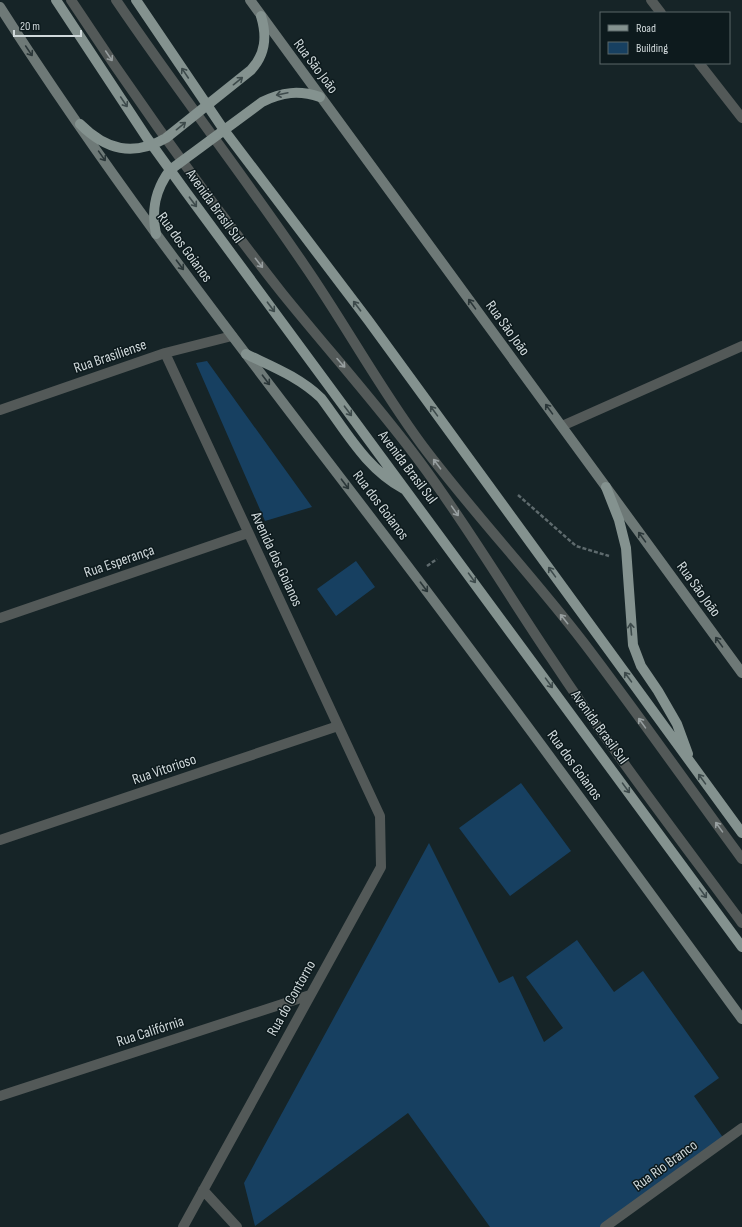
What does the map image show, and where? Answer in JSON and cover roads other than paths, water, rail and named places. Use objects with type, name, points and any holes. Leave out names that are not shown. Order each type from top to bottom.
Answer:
[{"type":"main road","name":"Avenida Brasil Sul","points":[[56,0],[170,170],[742,947]]},
{"type":"main road","points":[[136,0],[224,130],[368,320],[742,833]]},
{"type":"main road","points":[[80,124],[101,142],[114,147],[127,149],[153,146],[166,138],[252,70],[260,61],[264,43],[264,25],[261,16]]},
{"type":"main road","points":[[156,234],[154,216],[156,197],[170,170],[262,102],[274,96],[298,92],[320,97]]},
{"type":"main road","points":[[246,354],[304,383],[320,398],[368,462],[380,474],[407,491]]},
{"type":"main road","points":[[606,487],[619,520],[626,548],[633,646],[641,666],[658,691],[677,724],[692,765]]},
{"type":"street","points":[[72,0],[183,161],[282,293],[369,396],[467,527],[583,705],[742,923]]},
{"type":"street","points":[[116,0],[213,138],[275,222],[323,292],[420,443],[473,511],[584,643],[742,859]]},
{"type":"street","name":"Rua São João","points":[[250,0],[742,673]]},
{"type":"street","points":[[651,0],[660,12]]},
{"type":"street","name":"Rua dos Goianos","points":[[0,7],[55,90],[156,234],[522,718],[742,1018]]},
{"type":"street","points":[[700,64],[742,118]]},
{"type":"street","name":"Rua Brasiliense","points":[[0,410],[165,353],[232,336]]},
{"type":"street","points":[[562,426],[742,346]]},
{"type":"street","name":"Avenida dos Goianos","points":[[165,353],[361,777]]},
{"type":"street","name":"Rua Esperança","points":[[0,618],[248,533]]},
{"type":"street","name":"Rua Vitorioso","points":[[0,840],[338,726]]},
{"type":"street","name":"Rua do Contorno","points":[[183,1227],[381,866],[380,816],[361,777]]},
{"type":"street","name":"Rua Califórnia","points":[[0,1096],[310,995]]},
{"type":"street","name":"Rua Rio Branco","points":[[605,1227],[742,1128]]},
{"type":"street","points":[[203,1190],[237,1227]]}]
